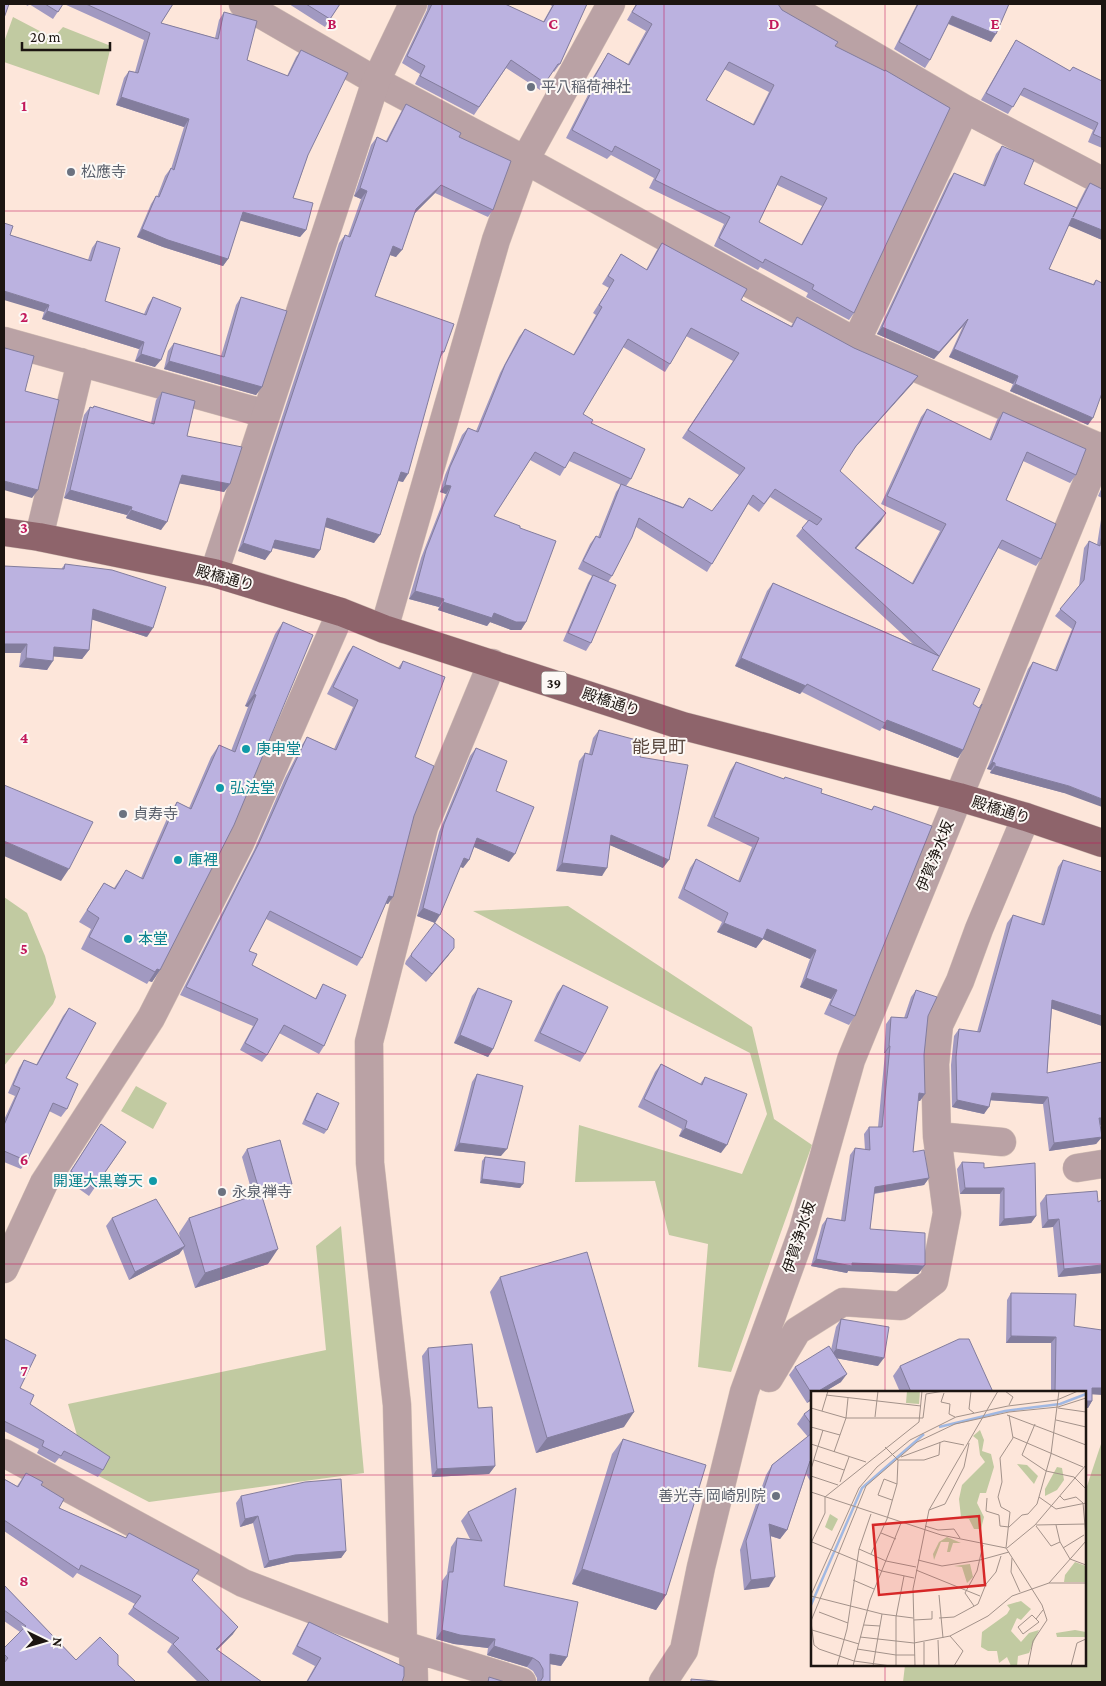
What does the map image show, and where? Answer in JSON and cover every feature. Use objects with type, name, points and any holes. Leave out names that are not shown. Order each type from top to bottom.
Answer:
[{"type":"main road","name":"殿橋通り","points":[[4,532],[39,537],[214,573],[340,612],[384,629],[683,726],[959,797],[1102,843]]},
{"type":"street","points":[[243,4],[376,81],[525,160],[856,342],[1102,447]]},
{"type":"street","points":[[214,573],[376,81],[413,4]]},
{"type":"street","points":[[384,629],[496,240],[525,160],[611,4]]},
{"type":"street","points":[[785,4],[965,109],[1102,180]]},
{"type":"street","points":[[856,342],[965,109]]},
{"type":"street","points":[[4,341],[266,414]]},
{"type":"street","points":[[39,537],[81,362]]},
{"type":"street","name":"伊賀浄水坂","points":[[663,1682],[684,1650],[701,1567],[744,1392],[803,1230],[851,1060],[1102,447]]},
{"type":"street","points":[[4,1269],[44,1183],[151,1018],[240,843],[340,612]]},
{"type":"street","points":[[414,1682],[408,1646],[397,1405],[370,1164],[369,1042],[424,827],[492,663]]},
{"type":"street","points":[[769,1378],[797,1330],[844,1302],[901,1306],[934,1281],[947,1213],[937,1136],[935,1064],[939,1025],[960,981],[1026,817]]},
{"type":"street","points":[[937,1136],[1002,1142]]},
{"type":"street","points":[[4,1454],[243,1583],[408,1646],[522,1682]]},
{"type":"green space","points":[[13,17],[53,38],[63,27],[111,46],[99,95],[4,62],[4,42]]},
{"type":"green space","points":[[4,897],[27,913],[45,956],[56,997],[53,1004],[4,1066]]},
{"type":"green space","points":[[568,906],[752,1027],[774,1119],[812,1145],[731,1372],[698,1367],[708,1244],[669,1235],[655,1181],[575,1182],[579,1125],[742,1174],[767,1114],[750,1053],[473,911]]},
{"type":"green space","points":[[136,1086],[167,1103],[153,1129],[121,1111]]},
{"type":"green space","points":[[341,1226],[364,1473],[149,1502],[87,1470],[68,1404],[326,1350],[316,1246]]},
{"type":"green space","points":[[1102,1441],[1102,1682],[903,1682],[905,1666],[1086,1666],[1086,1489]]},
{"type":"building","points":[[4,4],[9,4],[4,18]]},
{"type":"building","points":[[45,4],[63,4],[58,12]]},
{"type":"building","points":[[86,4],[173,4],[161,23],[218,39],[224,12],[257,21],[247,60],[288,76],[301,50],[348,73],[308,155],[293,198],[313,203],[306,230],[243,212],[228,259],[168,240],[142,229],[156,196],[159,197],[171,168],[174,170],[189,119],[121,97],[129,71],[138,73],[150,33]]},
{"type":"building","points":[[306,4],[340,4],[330,19]]},
{"type":"building","points":[[432,4],[505,4],[544,22],[554,4],[587,4],[560,64],[558,64],[545,83],[511,60],[479,107],[420,76],[425,66],[407,56]]},
{"type":"building","points":[[637,4],[778,4],[782,10],[838,42],[835,46],[885,70],[950,108],[854,313],[812,289],[814,285],[765,259],[763,263],[719,238],[730,217],[655,180],[660,170],[615,146],[612,152],[572,130],[595,85],[591,83],[608,53],[629,65],[652,24],[632,12]],"holes":[[[729,62],[774,85],[754,125],[706,100]],[[781,176],[827,198],[802,245],[759,222]]]},
{"type":"building","points":[[918,4],[1009,4],[996,34],[952,16],[930,60],[899,42]]},
{"type":"building","points":[[1016,40],[1070,71],[1073,67],[1102,81],[1102,138],[1093,134],[1098,123],[1024,88],[1013,107],[986,93]]},
{"type":"building","points":[[406,104],[461,133],[459,137],[511,161],[493,210],[441,185],[416,209],[402,250],[393,246],[375,296],[454,324],[444,352],[442,351],[408,474],[401,472],[380,535],[327,518],[320,550],[275,540],[271,552],[243,543],[345,235],[350,237],[367,191],[360,188],[377,137],[387,142]]},
{"type":"building","points":[[1002,146],[1034,160],[1024,184],[1077,208],[1073,217],[1090,183],[1102,189],[1102,230],[1072,218],[1049,269],[1094,285],[1096,280],[1102,283],[1102,393],[1093,418],[1015,384],[1018,376],[954,349],[968,319],[939,352],[882,327],[954,173],[985,186]]},
{"type":"building","points":[[4,223],[13,226],[10,235],[91,261],[97,241],[120,248],[105,301],[146,315],[153,297],[181,308],[161,360],[141,354],[144,342],[47,311],[49,305],[4,291]]},
{"type":"building","points":[[662,243],[747,289],[741,300],[792,327],[797,317],[854,348],[918,376],[856,446],[840,471],[886,513],[855,548],[913,584],[946,524],[887,496],[927,409],[991,440],[1003,412],[1086,449],[1076,475],[1027,452],[1006,500],[1056,524],[1041,559],[1002,540],[932,670],[980,689],[973,704],[979,708],[982,704],[963,750],[887,720],[885,723],[807,684],[806,686],[741,658],[773,583],[939,656],[802,528],[809,520],[817,525],[822,519],[775,489],[764,504],[753,495],[712,564],[639,518],[632,537],[612,576],[583,561],[596,536],[600,538],[621,484],[683,508],[689,498],[712,511],[745,468],[688,430],[739,353],[691,328],[670,364],[628,339],[583,414],[593,420],[591,423],[645,449],[631,479],[574,452],[565,468],[535,452],[494,516],[556,541],[526,622],[516,622],[494,613],[492,618],[443,602],[444,599],[415,591],[426,550],[451,486],[445,485],[450,467],[468,428],[478,432],[505,365],[525,329],[574,355],[602,307],[599,305],[614,280],[608,276],[621,254],[647,270]]},
{"type":"building","points":[[241,297],[287,311],[262,387],[169,361],[174,343],[224,357]]},
{"type":"building","points":[[4,347],[34,356],[25,391],[59,400],[38,490],[4,481]]},
{"type":"building","points":[[162,392],[195,401],[187,436],[242,447],[230,484],[182,475],[167,522],[131,510],[132,507],[70,490],[90,407],[93,408],[94,406],[154,424]]},
{"type":"building","points":[[1102,535],[1102,799],[1069,786],[995,766],[995,763],[992,762],[1033,662],[1057,671],[1076,622],[1060,609],[1084,580],[1089,541],[1100,546]]},
{"type":"building","points":[[65,564],[112,570],[166,587],[153,628],[93,609],[89,650],[54,647],[53,661],[26,658],[27,644],[4,644],[4,566],[64,569]]},
{"type":"building","points":[[593,575],[616,585],[591,643],[568,633]]},
{"type":"building","points":[[283,622],[313,635],[234,825],[160,970],[157,969],[155,972],[89,937],[99,918],[87,910],[104,883],[115,889],[126,870],[143,879],[177,802],[191,809],[219,745],[235,752],[256,695],[254,694]]},
{"type":"building","points":[[353,646],[400,669],[403,661],[445,677],[415,757],[434,766],[414,816],[393,897],[389,896],[362,958],[270,911],[249,951],[257,954],[252,965],[316,999],[323,984],[346,995],[324,1046],[284,1025],[267,1055],[245,1043],[258,1019],[186,987],[259,843],[307,737],[336,750],[358,700],[333,687]]},
{"type":"building","points":[[599,730],[644,742],[640,757],[688,765],[669,860],[611,835],[607,868],[562,863],[585,753],[592,755]]},
{"type":"building","points":[[476,748],[507,761],[496,791],[534,807],[515,854],[477,838],[469,860],[464,858],[440,915],[423,908],[444,824]]},
{"type":"building","points":[[736,762],[784,779],[785,777],[822,789],[821,793],[872,810],[874,806],[932,826],[855,1016],[830,1005],[837,990],[806,978],[816,950],[767,929],[763,939],[724,923],[728,913],[684,889],[696,859],[740,882],[759,838],[714,817]]},
{"type":"building","points":[[4,785],[93,822],[69,869],[4,841]]},
{"type":"building","points":[[1063,860],[1102,872],[1102,1016],[1052,1000],[1047,1073],[1102,1062],[1102,1118],[1099,1118],[1102,1137],[1054,1143],[1048,1097],[992,1093],[989,1107],[957,1100],[956,1057],[959,1029],[980,1032],[1013,915],[1044,925]]},
{"type":"building","points":[[435,923],[454,939],[454,948],[432,974],[411,956]]},
{"type":"building","points":[[563,985],[608,1007],[585,1054],[540,1033]]},
{"type":"building","points":[[478,988],[512,1001],[493,1049],[460,1035]]},
{"type":"building","points":[[916,990],[937,997],[928,1016],[924,1055],[925,1094],[919,1093],[913,1152],[924,1150],[929,1178],[875,1187],[870,1229],[925,1233],[925,1265],[852,1263],[852,1266],[816,1259],[827,1218],[845,1221],[855,1148],[870,1150],[869,1127],[882,1127],[891,1017],[907,1018]]},
{"type":"building","points":[[69,1008],[96,1023],[66,1078],[78,1084],[67,1109],[53,1103],[27,1161],[4,1151],[4,1125],[20,1088],[13,1085],[24,1060],[37,1065]]},
{"type":"building","points":[[661,1064],[702,1085],[705,1077],[747,1094],[727,1145],[685,1128],[687,1121],[644,1099]]},
{"type":"building","points":[[477,1074],[523,1086],[507,1149],[459,1143]]},
{"type":"building","points":[[317,1093],[339,1103],[327,1130],[305,1120]]},
{"type":"building","points":[[101,1124],[126,1142],[94,1188],[71,1171]]},
{"type":"building","points":[[280,1140],[292,1184],[260,1193],[247,1149]]},
{"type":"building","points":[[485,1157],[525,1162],[523,1184],[482,1179]]},
{"type":"building","points":[[962,1162],[984,1163],[984,1168],[1035,1163],[1036,1216],[1004,1219],[1004,1188],[965,1188]]},
{"type":"building","points":[[1097,1191],[1098,1202],[1102,1200],[1102,1265],[1064,1269],[1059,1219],[1048,1220],[1046,1195]]},
{"type":"building","points":[[261,1193],[278,1249],[205,1273],[189,1218]]},
{"type":"building","points":[[156,1199],[185,1246],[135,1272],[112,1218]]},
{"type":"building","points":[[587,1252],[634,1412],[547,1438],[500,1277]]},
{"type":"building","points":[[1011,1293],[1076,1294],[1074,1326],[1102,1330],[1102,1388],[1092,1388],[1092,1401],[1086,1401],[1086,1391],[1055,1391],[1056,1337],[1011,1336]]},
{"type":"building","points":[[841,1319],[889,1327],[884,1358],[836,1349]]},
{"type":"building","points":[[5,1339],[36,1355],[20,1388],[34,1395],[30,1404],[110,1457],[103,1470],[64,1451],[61,1456],[42,1446],[44,1441],[4,1421]]},
{"type":"building","points":[[959,1339],[969,1339],[993,1391],[911,1391],[900,1366]]},
{"type":"building","points":[[472,1344],[478,1408],[492,1407],[495,1466],[437,1469],[428,1348]]},
{"type":"building","points":[[829,1346],[847,1374],[819,1391],[811,1392],[795,1367]]},
{"type":"building","points":[[811,1409],[811,1424],[804,1414]]},
{"type":"building","points":[[811,1434],[811,1462],[810,1461],[787,1530],[769,1524],[775,1577],[751,1580],[746,1541],[772,1465]]},
{"type":"building","points":[[623,1439],[706,1465],[666,1595],[582,1569]]},
{"type":"building","points":[[26,1473],[43,1482],[41,1485],[64,1499],[59,1508],[126,1538],[129,1533],[199,1570],[192,1580],[238,1627],[216,1649],[262,1682],[210,1682],[173,1644],[179,1638],[133,1607],[141,1596],[81,1565],[79,1570],[4,1520],[4,1479],[18,1487]]},
{"type":"building","points":[[341,1479],[346,1551],[295,1555],[269,1561],[258,1516],[245,1519],[241,1496],[305,1482]]},
{"type":"building","points":[[516,1488],[504,1586],[578,1602],[567,1657],[550,1654],[550,1682],[540,1682],[543,1677],[543,1669],[539,1662],[533,1658],[494,1646],[495,1639],[460,1635],[442,1630],[449,1572],[453,1572],[457,1538],[482,1541],[468,1512]]},
{"type":"building","points":[[4,1585],[76,1660],[100,1637],[118,1655],[118,1665],[136,1682],[4,1682],[4,1663],[8,1658],[4,1654],[4,1648],[26,1626],[4,1610]]},
{"type":"building","points":[[309,1622],[404,1667],[402,1682],[307,1682],[321,1658],[297,1646]]},
{"type":"building","points":[[489,1677],[505,1682],[488,1682]]},
{"type":"building","points":[[691,1679],[726,1682],[691,1682]]},
{"type":"place","name":"平八稲荷神社","points":[[531,87]]},
{"type":"place","name":"松應寺","points":[[71,172]]},
{"type":"place","name":"庚申堂","points":[[246,749]]},
{"type":"place","name":"弘法堂","points":[[220,788]]},
{"type":"place","name":"貞寿寺","points":[[123,814]]},
{"type":"place","name":"庫裡","points":[[178,860]]},
{"type":"place","name":"本堂","points":[[128,939]]},
{"type":"place","name":"開運大黒尊天","points":[[153,1181]]},
{"type":"place","name":"永泉禅寺","points":[[222,1192]]},
{"type":"place","name":"善光寺 岡崎別院","points":[[776,1496]]},
{"type":"district","name":"能見町","points":[[659,747]]}]
